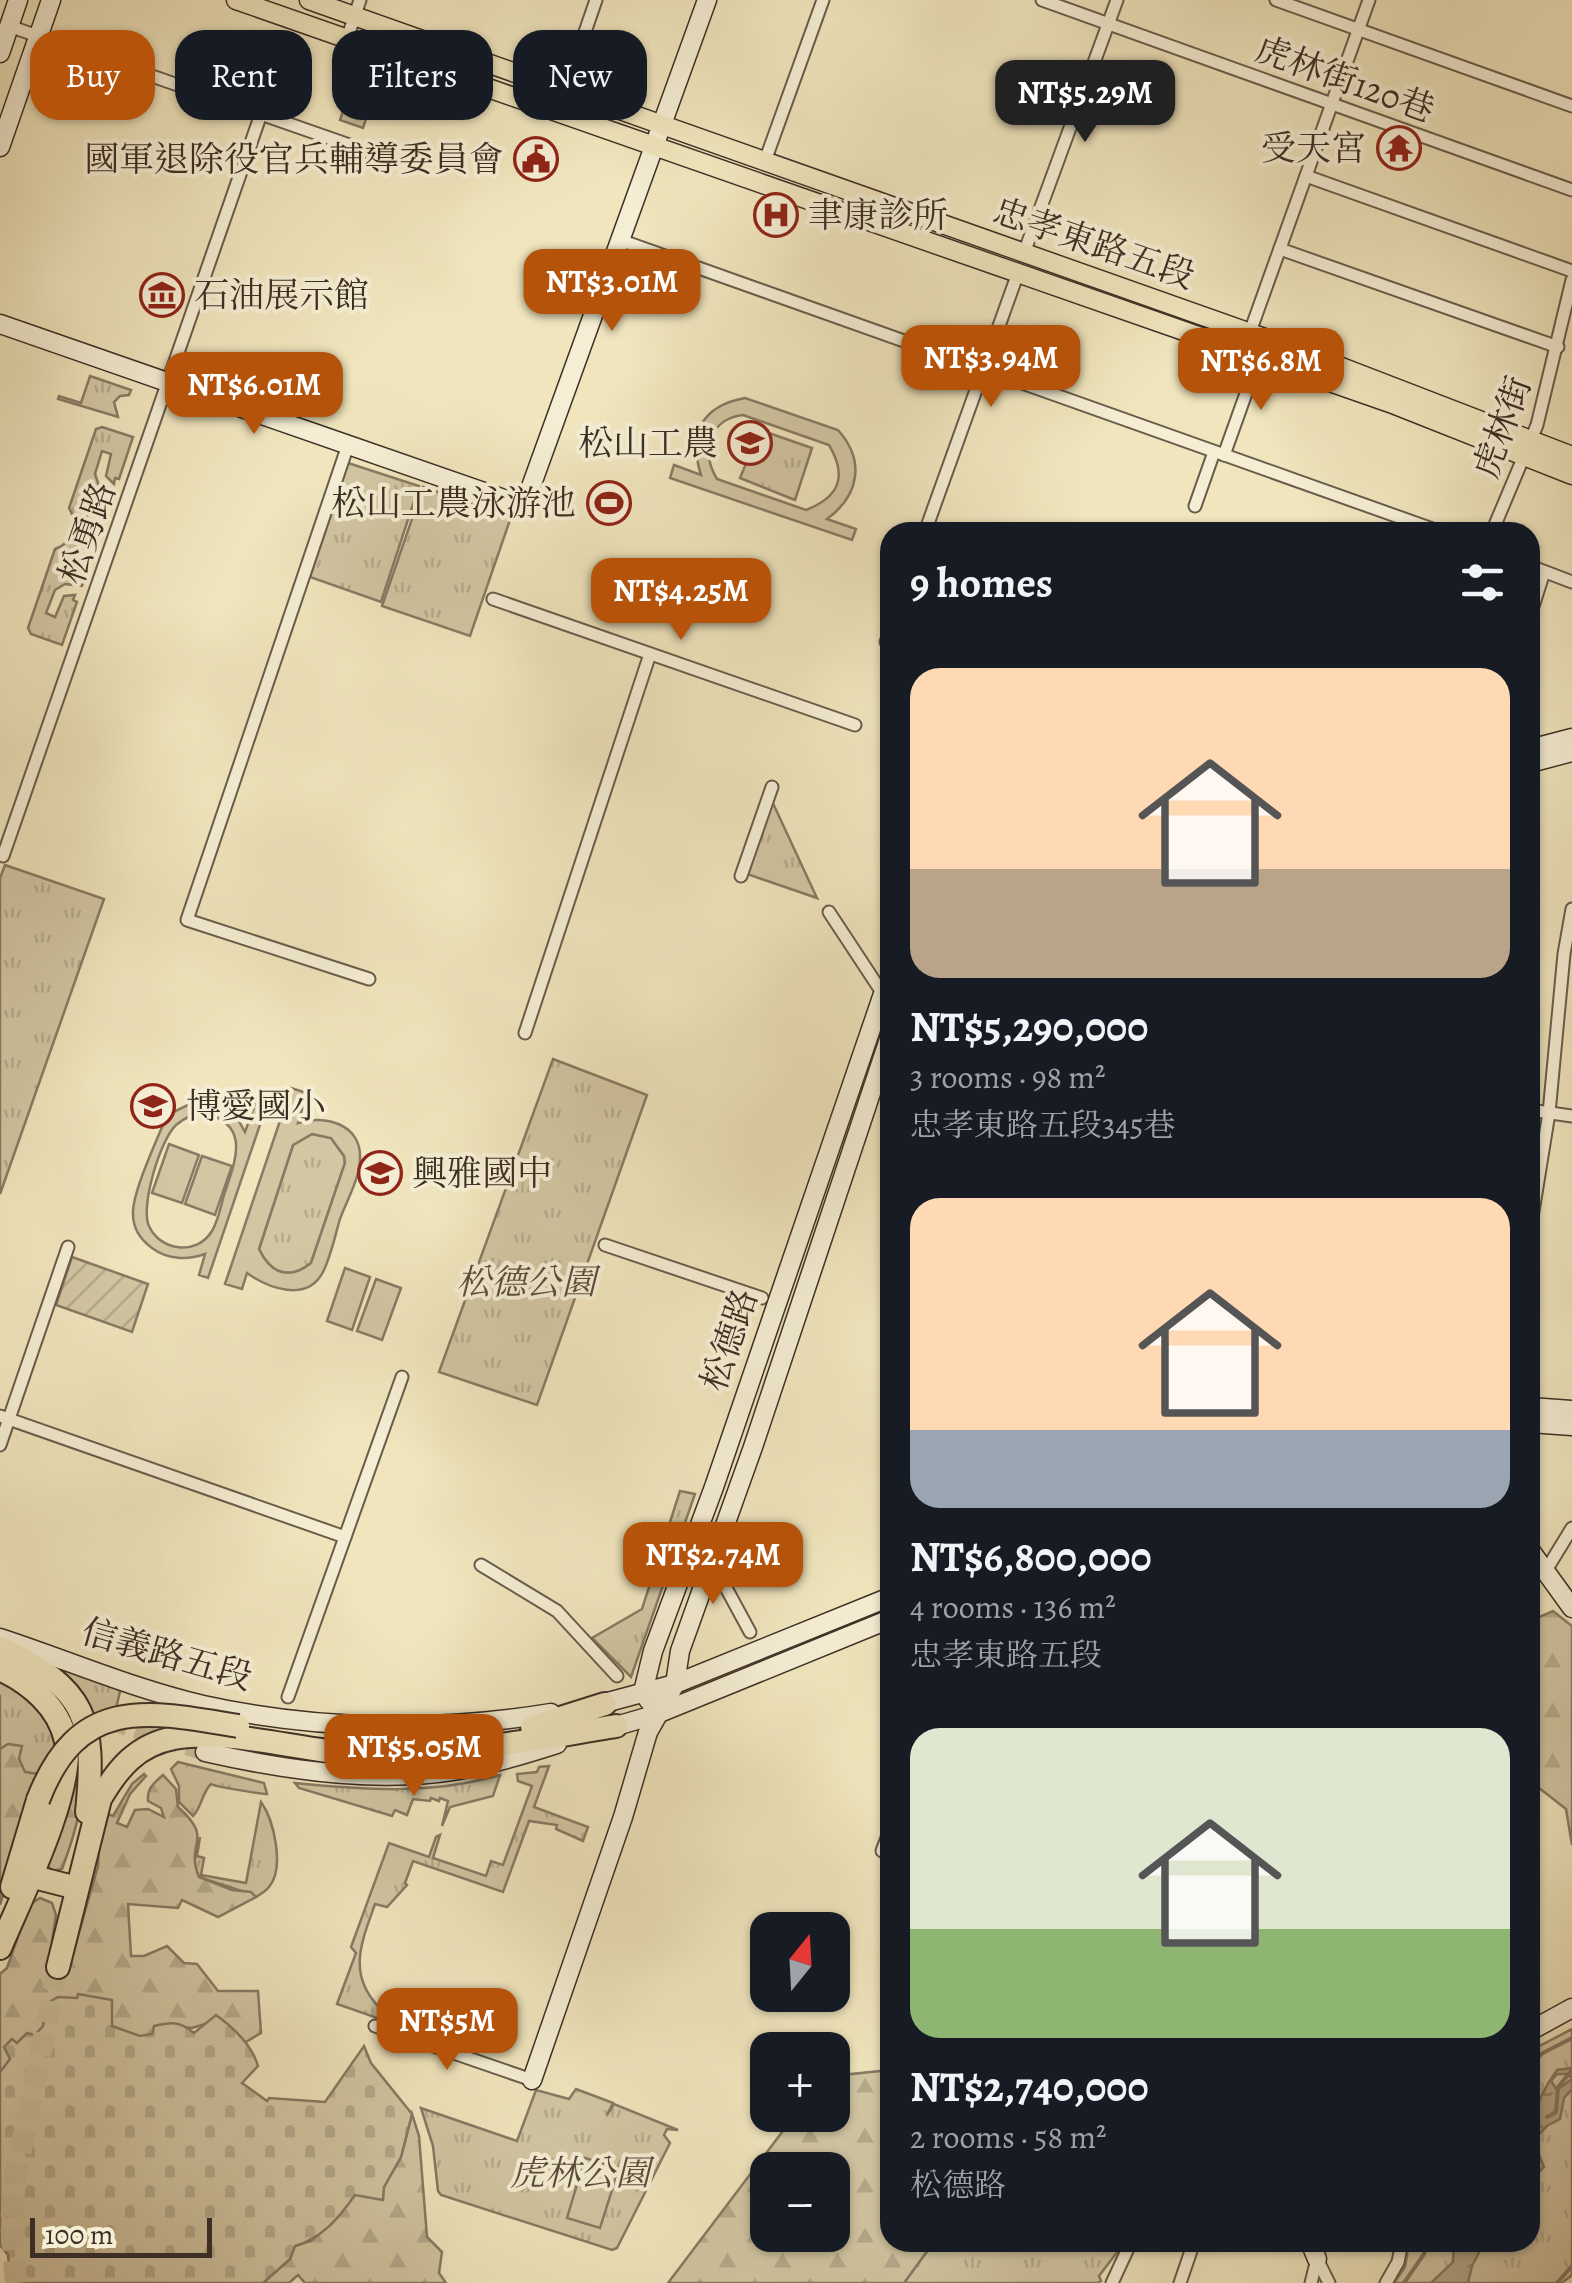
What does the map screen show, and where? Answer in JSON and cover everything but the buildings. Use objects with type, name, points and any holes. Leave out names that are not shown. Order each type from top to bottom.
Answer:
[{"type":"highway","points":[[0,1648],[32,1662],[56,1679],[70,1692],[88,1727],[91,1770],[79,1879]]},
{"type":"highway","points":[[0,1669],[36,1691],[51,1708],[66,1740],[64,1780],[0,1948]]},
{"type":"highway","points":[[0,1939],[49,1771],[60,1753],[98,1724],[158,1714],[330,1740],[424,1741],[544,1724],[604,1704]]},
{"type":"highway","points":[[58,1968],[100,1799],[114,1774],[141,1750],[171,1738],[205,1735],[308,1750],[424,1755],[616,1726]]},
{"type":"highway","points":[[30,1876],[79,1879]]},
{"type":"main road","points":[[0,53],[18,0]]},
{"type":"main road","points":[[40,30],[51,0]]},
{"type":"main road","name":"忠孝東路五段","points":[[236,0],[332,34]]},
{"type":"main road","name":"忠孝東路五段","points":[[309,0],[358,8],[513,69]]},
{"type":"main road","points":[[0,324],[524,506],[706,0]]},
{"type":"main road","points":[[0,147],[30,60]]},
{"type":"main road","name":"忠孝東路五段","points":[[493,90],[1390,403],[1527,449],[1572,456]]},
{"type":"main road","name":"忠孝東路五段","points":[[647,119],[1250,332],[1527,449],[1572,475]]},
{"type":"main road","points":[[1018,273],[1024,253]]},
{"type":"main road","points":[[1540,746],[1572,738]]},
{"type":"main road","points":[[1540,760],[1572,752]]},
{"type":"main road","name":"松德路","points":[[644,1692],[653,1652],[880,1008]]},
{"type":"main road","name":"松德路","points":[[532,2080],[657,1714],[675,1684],[680,1651],[880,1066]]},
{"type":"main road","points":[[1540,1408],[1572,1410]]},
{"type":"main road","points":[[1540,1424],[1572,1426]]},
{"type":"main road","points":[[1540,1565],[1572,1608]]},
{"type":"main road","name":"信義路五段","points":[[0,1638],[202,1704],[332,1724],[503,1721],[604,1704],[675,1684],[880,1600]]},
{"type":"main road","points":[[205,1752],[290,1768],[411,1776],[506,1760],[657,1714],[880,1624]]},
{"type":"main road","points":[[644,1692],[657,1714]]},
{"type":"main road","points":[[1540,2026],[1572,2008]]},
{"type":"street","points":[[765,161],[823,0]]},
{"type":"street","name":"虎林街120巷","points":[[1042,0],[1572,190]]},
{"type":"street","points":[[1024,253],[1118,0]]},
{"type":"street","points":[[1276,0],[1572,106]]},
{"type":"street","points":[[1195,506],[1259,357],[1250,332],[1370,0]]},
{"type":"street","points":[[583,30],[591,2]]},
{"type":"street","points":[[9,26],[30,34]]},
{"type":"street","name":"松勇路","points":[[3,856],[260,120]]},
{"type":"street","points":[[279,120],[378,155]]},
{"type":"street","points":[[1306,176],[1572,268],[1572,254]]},
{"type":"street","points":[[620,240],[1413,522]]},
{"type":"street","points":[[1280,249],[1558,347]]},
{"type":"street","points":[[929,522],[1018,273]]},
{"type":"street","name":"虎林街","points":[[1496,522],[1527,449],[1569,311],[1572,280]]},
{"type":"street","points":[[348,445],[187,920],[368,979]]},
{"type":"street","points":[[1540,570],[1572,582]]},
{"type":"street","points":[[1540,585],[1544,572]]},
{"type":"street","points":[[494,599],[856,726]]},
{"type":"street","points":[[525,1033],[650,654]]},
{"type":"street","points":[[741,876],[772,787]]},
{"type":"street","points":[[1540,1168],[1572,910]]},
{"type":"street","points":[[828,912],[880,983]]},
{"type":"street","points":[[1540,1111],[1572,1116]]},
{"type":"street","points":[[605,1244],[762,1298]]},
{"type":"street","points":[[0,1444],[4,1418],[68,1247]]},
{"type":"street","points":[[288,1698],[402,1378]]},
{"type":"street","points":[[4,1418],[345,1537]]},
{"type":"street","points":[[1545,1572],[1572,1528]]},
{"type":"street","points":[[712,1562],[750,1632]]},
{"type":"street","points":[[481,1565],[557,1611],[617,1676]]},
{"type":"street","name":"松德路","points":[[375,2026],[532,2080]]},
{"type":"street","points":[[1112,2283],[1126,2252]]},
{"type":"street","points":[[1180,2283],[1191,2252]]},
{"type":"street","points":[[1310,2283],[1314,2252]]},
{"type":"street","points":[[1314,2252],[1329,2283]]},
{"type":"street","points":[[1386,2283],[1400,2252]]},
{"type":"green space","points":[[340,120],[366,120],[363,128]]},
{"type":"green space","points":[[90,376],[131,390],[114,402],[118,417],[58,399],[59,396],[81,403]]},
{"type":"green space","points":[[745,398],[838,430],[852,453],[855,477],[846,499],[827,519],[856,529],[852,540],[670,478],[674,465],[701,475],[696,447],[702,424],[708,415]],"holes":[[[743,415],[829,445],[838,467],[837,485],[826,499],[806,510],[717,479],[709,458],[715,430],[731,418]]]},
{"type":"green space","points":[[102,427],[133,437],[114,484],[106,476],[111,454],[102,451],[95,474],[99,486],[114,494],[110,504],[93,499],[68,571],[85,577],[82,586],[65,584],[55,590],[46,613],[55,617],[64,596],[75,595],[73,600],[77,602],[62,645],[31,634],[28,628],[55,549],[73,533],[69,508],[96,429]]},
{"type":"green space","points":[[760,430],[812,448],[795,500],[740,478]]},
{"type":"green space","points":[[348,463],[419,486],[381,602],[310,577]]},
{"type":"green space","points":[[423,487],[511,517],[470,636],[382,606]]},
{"type":"green space","points":[[771,799],[817,898],[747,874]]},
{"type":"green space","points":[[5,865],[104,899],[0,1194],[0,878]]},
{"type":"green space","name":"松德公園","points":[[553,1059],[647,1095],[537,1405],[439,1372]]},
{"type":"green space","points":[[291,1088],[307,1093],[298,1123],[319,1120],[340,1124],[355,1137],[359,1147],[358,1174],[326,1266],[316,1282],[297,1290],[265,1284],[247,1273],[242,1289],[225,1284]],"holes":[[[312,1134],[331,1138],[345,1163],[311,1263],[295,1272],[281,1272],[269,1264],[259,1249],[293,1145]]]},
{"type":"green space","points":[[215,1103],[235,1114],[245,1132],[255,1104],[266,1107],[208,1278],[199,1275],[205,1254],[178,1258],[158,1252],[141,1238],[133,1219],[137,1192],[167,1115],[190,1104]],"holes":[[[204,1113],[229,1126],[236,1146],[216,1223],[197,1244],[170,1245],[154,1234],[147,1217],[149,1190],[158,1159],[170,1133],[182,1120]]]},
{"type":"green space","points":[[312,1134],[331,1138],[345,1163],[311,1263],[295,1272],[281,1272],[269,1264],[259,1249],[293,1145]]},
{"type":"green space","points":[[169,1144],[199,1155],[182,1203],[152,1193]]},
{"type":"green space","points":[[202,1156],[232,1166],[215,1215],[185,1204]]},
{"type":"green space","points":[[72,1257],[148,1284],[132,1332],[56,1305]]},
{"type":"green space","points":[[345,1268],[370,1277],[352,1330],[327,1321]]},
{"type":"green space","points":[[376,1279],[401,1288],[382,1340],[357,1331]]},
{"type":"green space","points":[[680,1491],[695,1494],[631,1677],[592,1638],[642,1609]]},
{"type":"green space","points":[[1553,1611],[1572,1626],[1572,1845],[1566,1809],[1540,1789],[1540,1617]]},
{"type":"green space","points":[[56,1667],[121,1687],[115,1713],[94,1720],[82,1694]]},
{"type":"green space","points":[[0,1678],[29,1700],[49,1726],[56,1751],[36,1774],[24,1772],[19,1759],[0,1749]]},
{"type":"green space","points":[[8,1744],[22,1746],[19,1759],[25,1772],[36,1774],[41,1770],[0,1905],[0,1749]]},
{"type":"green space","points":[[83,1744],[77,1822],[62,1869],[53,1871],[46,1865],[70,1751]]},
{"type":"green space","points":[[178,1762],[264,1783],[267,1794],[211,1784],[193,1816],[179,1802],[179,1786],[171,1769]]},
{"type":"green space","points":[[549,1766],[534,1807],[588,1827],[583,1841],[556,1829],[557,1825],[529,1821],[503,1892],[413,1861],[407,1885],[387,1907],[375,1904],[360,1956],[368,1994],[381,2008],[405,2020],[383,2012],[380,2019],[337,2004],[356,1953],[351,1947],[389,1843],[429,1857],[440,1835],[433,1858],[486,1876],[491,1861],[503,1865],[532,1786],[518,1781],[517,1774]]},
{"type":"green space","points":[[144,1774],[117,1823],[127,1827],[135,1810],[148,1809],[164,1817],[161,1808],[148,1801],[150,1789],[163,1775],[176,1789],[178,1807],[195,1827],[195,1865],[199,1877],[232,1890],[251,1892],[256,1897],[218,1917],[182,1900],[178,1908],[128,1904],[131,1956],[144,1956],[167,1946],[184,1963],[197,1964],[218,1991],[258,1991],[261,2033],[244,2043],[211,2022],[192,2028],[162,2025],[146,2044],[0,2093],[0,1974],[7,1968],[29,1905],[40,1898],[52,1903],[56,1915],[50,1955],[70,1964],[98,1866],[105,1813],[113,1816],[132,1784]]},
{"type":"green space","points":[[500,1775],[493,1796],[450,1807],[442,1826],[448,1801],[440,1798],[413,1799],[407,1815],[395,1810],[392,1816],[299,1788],[295,1783],[424,1788]]},
{"type":"green space","points":[[261,1802],[276,1844],[276,1868],[269,1887],[256,1897],[199,1877],[194,1864],[200,1837],[197,1856],[204,1858],[201,1875],[246,1883]]},
{"type":"green space","points":[[78,1994],[112,2000],[112,2026],[140,2036],[152,2034],[154,2026],[170,2023],[194,2033],[216,2015],[242,2038],[255,2058],[258,2066],[242,2083],[267,2101],[269,2098],[325,2102],[364,2046],[371,2063],[412,2114],[401,2157],[384,2187],[383,2200],[355,2195],[329,2226],[295,2246],[290,2259],[263,2283],[11,2283],[8,2255],[0,2245],[0,2072],[10,2059],[4,2047],[12,2039],[17,2043],[27,2033],[35,2035],[43,2026],[46,2004],[58,1997],[77,1998]]},
{"type":"green space","points":[[1572,2029],[1572,2275],[1562,2283],[1394,2283],[1405,2267],[1408,2252],[1540,2252],[1540,2046]]},
{"type":"green space","points":[[880,2071],[880,2252],[926,2252],[904,2283],[668,2283],[750,2175],[750,2252],[850,2252],[850,2152],[767,2152],[782,2132],[850,2132],[850,2074]]},
{"type":"green space","name":"虎林公園","points":[[576,2089],[613,2103],[607,2115],[614,2104],[678,2130],[667,2129],[664,2135],[670,2143],[617,2248],[612,2250],[441,2195],[433,2146],[421,2108],[517,2141],[536,2090],[569,2099]]},
{"type":"green space","points":[[412,2114],[419,2136],[427,2237],[442,2252],[439,2273],[446,2283],[305,2283],[298,2275],[289,2283],[263,2283],[290,2259],[295,2246],[311,2241],[331,2224],[355,2195],[384,2187],[401,2157]]},
{"type":"green space","points":[[585,2158],[619,2168],[600,2228],[567,2218]]},
{"type":"green space","points":[[926,2252],[1117,2252],[1097,2283],[904,2283]]},
{"type":"water","points":[[1572,2068],[1572,2078],[1557,2074],[1551,2081],[1557,2090],[1572,2079],[1572,2089],[1564,2098],[1560,2119],[1540,2133],[1540,2098],[1557,2070]]},
{"type":"water","points":[[1454,2252],[1479,2252],[1468,2283],[1431,2283],[1453,2262]]},
{"type":"waterway","points":[[1540,2055],[1572,2038]]},
{"type":"waterway","points":[[1547,2117],[1556,2112],[1558,2087],[1572,2070]]},
{"type":"waterway","points":[[1404,2283],[1425,2252]]},
{"type":"waterway","points":[[1557,2283],[1572,2266]]},
{"type":"tunnel","points":[[0,1685],[33,1696]]},
{"type":"tunnel","points":[[110,1721],[205,1752]]},
{"type":"tunnel","points":[[16,2283],[11,2222],[16,2174],[58,1967]]},
{"type":"place","name":"受天宮","points":[[1399,148]]},
{"type":"place","name":"國軍退除役官兵輔導委員會","points":[[536,159]]},
{"type":"place","name":"聿康診所","points":[[776,215]]},
{"type":"place","name":"石油展示館","points":[[162,295]]},
{"type":"place","name":"松山工農","points":[[750,443]]},
{"type":"place","name":"松山工農泳游池","points":[[609,503]]},
{"type":"place","name":"博愛國小","points":[[153,1106]]},
{"type":"place","name":"興雅國中","points":[[380,1173]]}]
